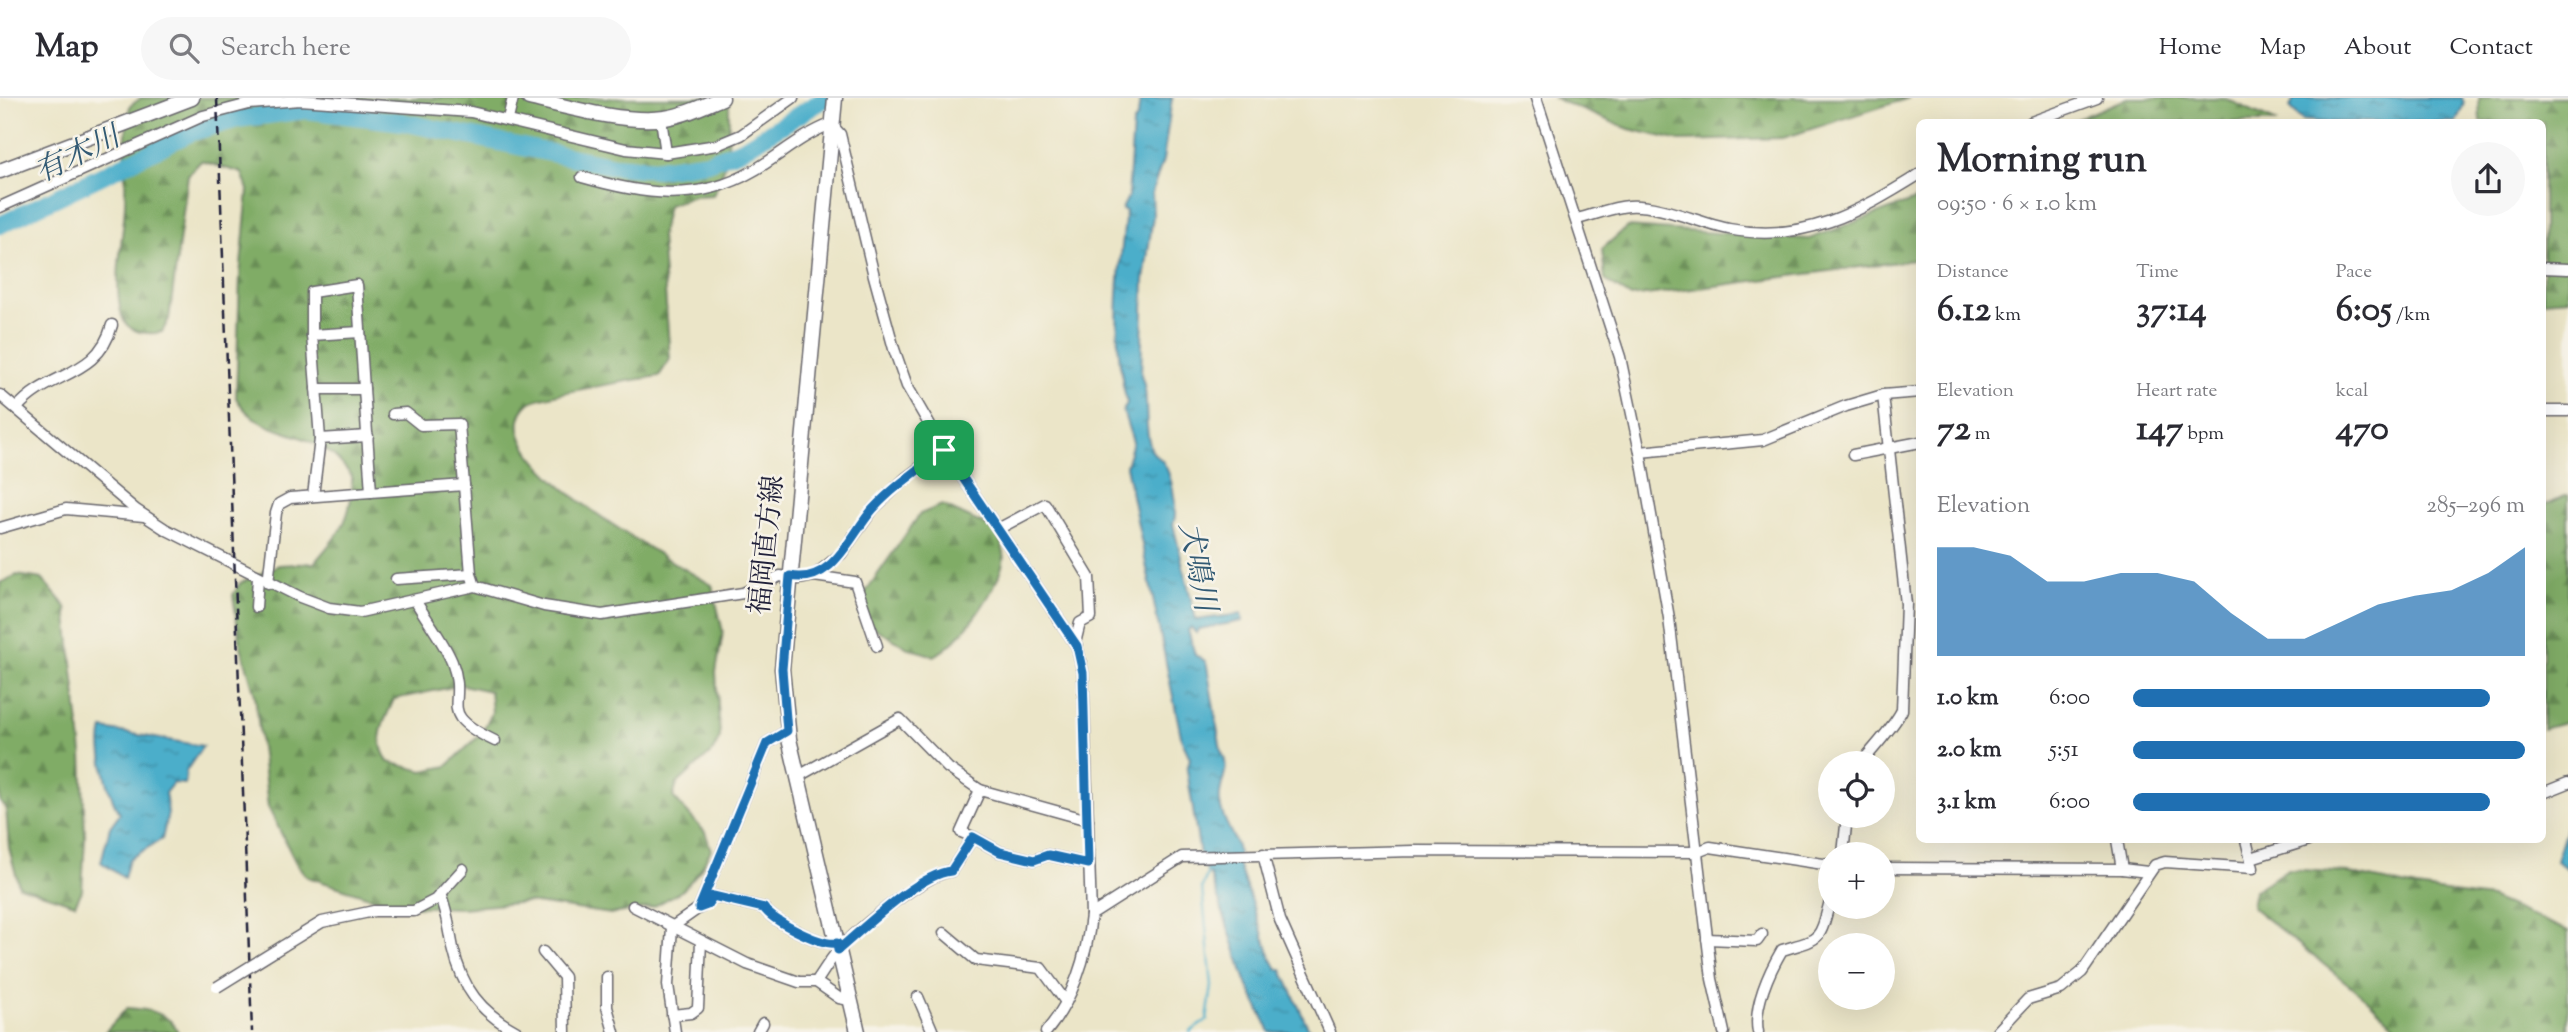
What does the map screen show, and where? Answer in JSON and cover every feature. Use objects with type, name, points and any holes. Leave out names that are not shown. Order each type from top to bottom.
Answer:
[{"type":"main road","points":[[0,171],[192,98]]},
{"type":"main road","points":[[529,98],[600,112],[662,119],[682,115],[722,98]]},
{"type":"main road","name":"福岡直方線","points":[[835,98],[782,669],[787,731],[858,1032]]},
{"type":"street","points":[[508,119],[513,98]]},
{"type":"street","points":[[0,207],[177,130],[203,116],[249,104],[300,100],[471,112],[626,149],[666,153],[717,145],[741,135],[793,98]]},
{"type":"street","points":[[1536,98],[1620,357],[1640,452],[1669,618],[1707,939],[1724,1032]]},
{"type":"street","points":[[2039,119],[2097,98]]},
{"type":"street","points":[[662,119],[666,153]]},
{"type":"street","points":[[582,177],[647,194],[671,195],[711,188],[735,181],[832,119],[840,134],[894,349],[919,410],[1075,643],[1083,673],[1091,915],[1088,947],[1059,1017],[1046,1032]]},
{"type":"street","points":[[1577,219],[1631,205],[1729,229],[1775,232],[1794,230],[1824,225],[1858,212],[1916,176]]},
{"type":"street","points":[[2546,268],[2568,269]]},
{"type":"street","points":[[313,496],[320,439],[312,335],[312,292],[357,285],[371,492]]},
{"type":"street","points":[[17,408],[55,380],[94,359],[102,349],[112,325]]},
{"type":"street","points":[[312,335],[360,332]]},
{"type":"street","points":[[316,389],[364,389]]},
{"type":"street","points":[[1640,452],[1763,440],[1846,406],[1882,395],[1916,392]]},
{"type":"street","points":[[0,395],[145,516],[263,581],[329,608],[360,612],[415,600],[473,580]]},
{"type":"street","points":[[1870,751],[1896,722],[1902,710],[1906,604],[1882,395]]},
{"type":"street","points":[[2546,411],[2568,411]]},
{"type":"street","points":[[394,414],[406,413],[421,425],[459,424],[473,580]]},
{"type":"street","points":[[320,439],[368,436]]},
{"type":"street","points":[[1853,455],[1916,443]]},
{"type":"street","points":[[814,576],[841,554],[873,509],[906,478],[944,450]]},
{"type":"street","points":[[256,607],[279,504],[290,498],[464,485]]},
{"type":"street","points":[[998,529],[1045,503],[1089,577],[1091,617],[1080,623],[1075,643]]},
{"type":"street","points":[[0,528],[66,509],[145,516]]},
{"type":"street","points":[[396,579],[473,580],[544,607],[602,615],[743,593],[768,580],[814,576],[855,582],[877,646]]},
{"type":"street","points":[[415,600],[443,644],[454,668],[456,710],[463,723],[495,741]]},
{"type":"street","points":[[797,777],[901,719],[948,768],[980,790],[1088,820]]},
{"type":"street","points":[[699,908],[767,743],[787,731]]},
{"type":"street","points":[[2546,792],[2568,783]]},
{"type":"street","points":[[980,790],[961,832],[1000,852],[1034,860],[1048,855],[1088,864]]},
{"type":"street","points":[[817,982],[838,947],[885,909],[939,872],[951,871],[973,837]]},
{"type":"street","points":[[2118,843],[2122,869]]},
{"type":"street","points":[[1997,1032],[2028,999],[2061,989],[2082,972],[2147,872],[2155,865],[2165,862],[2253,868],[2247,843]]},
{"type":"street","points":[[2251,858],[2299,843]]},
{"type":"street","points":[[1091,915],[1182,857],[1263,854],[1697,852],[1710,847],[1818,863]]},
{"type":"street","points":[[1263,854],[1280,920],[1330,1032]]},
{"type":"street","points":[[1895,868],[2122,869],[2147,872]]},
{"type":"street","points":[[216,987],[322,922],[374,911],[414,911],[440,894],[463,869]]},
{"type":"street","points":[[440,894],[451,924],[453,946],[474,1000],[517,1032]]},
{"type":"street","points":[[672,926],[707,905],[713,896],[764,908],[768,915],[810,937],[838,947]]},
{"type":"street","points":[[634,906],[747,964],[799,982],[817,982],[839,998],[850,1000]]},
{"type":"street","points":[[1758,1032],[1756,1015],[1774,963],[1782,950],[1815,941],[1822,934],[1826,919]]},
{"type":"street","points":[[672,926],[668,985],[675,1032]]},
{"type":"street","points":[[944,933],[976,960],[1041,968],[1066,1002]]},
{"type":"street","points":[[1707,939],[1748,942],[1757,941],[1762,934]]},
{"type":"street","points":[[672,1015],[691,1013],[698,1009],[701,941]]},
{"type":"street","points":[[543,952],[564,977],[565,1032]]},
{"type":"street","points":[[607,977],[607,1007],[614,1032]]},
{"type":"street","points":[[918,997],[933,1032]]},
{"type":"green space","points":[[141,98],[729,98],[726,160],[713,195],[694,196],[668,205],[661,236],[670,359],[659,376],[551,396],[529,403],[519,425],[528,451],[552,478],[624,532],[712,585],[723,632],[716,672],[720,737],[713,751],[677,784],[673,797],[705,832],[711,850],[700,870],[683,890],[653,907],[611,914],[528,902],[462,908],[397,906],[307,877],[296,863],[268,807],[255,695],[240,643],[233,595],[240,583],[279,565],[314,563],[344,524],[352,491],[352,476],[329,452],[317,444],[256,419],[236,398],[240,276],[248,190],[242,173],[201,161],[188,175],[169,319],[162,332],[156,333],[138,332],[125,322],[119,303],[118,274],[125,203],[126,130],[130,106]],"holes":[[[462,685],[490,691],[492,712],[482,733],[447,766],[423,771],[388,762],[380,737],[394,699]]]},
{"type":"green space","points":[[1553,98],[1909,98],[1783,138],[1680,141],[1629,129]]},
{"type":"green space","points":[[2127,98],[2224,98],[2270,119],[2078,119]]},
{"type":"green space","points":[[2479,98],[2568,98],[2568,299],[2546,301],[2546,119],[2480,119]]},
{"type":"green space","points":[[1916,199],[1916,260],[1631,297],[1605,280],[1602,249],[1627,227],[1809,239]]},
{"type":"green space","points":[[2568,496],[2568,722],[2546,728],[2546,505]]},
{"type":"green space","points":[[942,505],[996,530],[1004,556],[996,583],[988,598],[956,639],[934,656],[908,648],[868,624],[864,594],[920,514]]},
{"type":"green space","points":[[17,575],[42,579],[66,607],[82,753],[85,838],[82,891],[75,904],[19,886],[9,848],[6,808],[0,802],[0,583]]},
{"type":"green space","points":[[2288,869],[2348,873],[2416,888],[2490,898],[2568,931],[2568,1032],[2401,1032],[2367,999],[2252,907],[2255,890]]},
{"type":"green space","points":[[127,1008],[163,1016],[178,1032],[105,1032]]},
{"type":"water","points":[[1140,98],[1172,98],[1163,160],[1152,192],[1153,216],[1144,280],[1141,375],[1148,436],[1152,451],[1166,467],[1171,483],[1175,501],[1173,524],[1196,620],[1241,614],[1243,621],[1199,629],[1196,633],[1191,628],[1188,630],[1195,655],[1205,661],[1207,666],[1225,765],[1220,796],[1222,812],[1235,841],[1238,864],[1272,960],[1277,969],[1282,970],[1310,1032],[1270,1032],[1247,984],[1211,877],[1201,862],[1187,770],[1190,758],[1182,741],[1126,466],[1133,442],[1123,411],[1127,403],[1119,355],[1118,307],[1126,211],[1122,209],[1128,197],[1133,124],[1138,116]]},
{"type":"water","points":[[2294,98],[2462,98],[2464,103],[2457,119],[2301,119],[2290,108]]},
{"type":"water","points":[[103,729],[203,746],[186,771],[185,784],[173,783],[165,793],[168,813],[162,839],[129,859],[124,878],[101,862],[110,827],[120,813],[111,795],[105,772],[101,748]]},
{"type":"water","points":[[2568,822],[2568,869],[2556,861]]},
{"type":"waterway","name":"有木川","points":[[0,225],[192,132],[237,119],[306,110],[402,122],[614,166],[658,169],[708,162],[743,149],[826,98]]},
{"type":"waterway","points":[[1190,1032],[1207,1020],[1212,986],[1202,888],[1208,871]]},
{"type":"railway","points":[[217,98],[252,1032]]},
{"type":"route","points":[[944,450],[1077,646],[1083,673],[1088,864],[1048,855],[1034,860],[1000,852],[973,837],[951,871],[939,872],[885,909],[838,950],[837,943],[831,944],[810,937],[768,915],[764,908],[713,896],[707,905],[699,908],[767,743],[787,731],[782,669],[790,576],[800,579],[814,576],[835,561],[873,509],[906,478],[944,450]]},
{"type":"water label","name":"犬鳴川","points":[[1196,567]]}]
